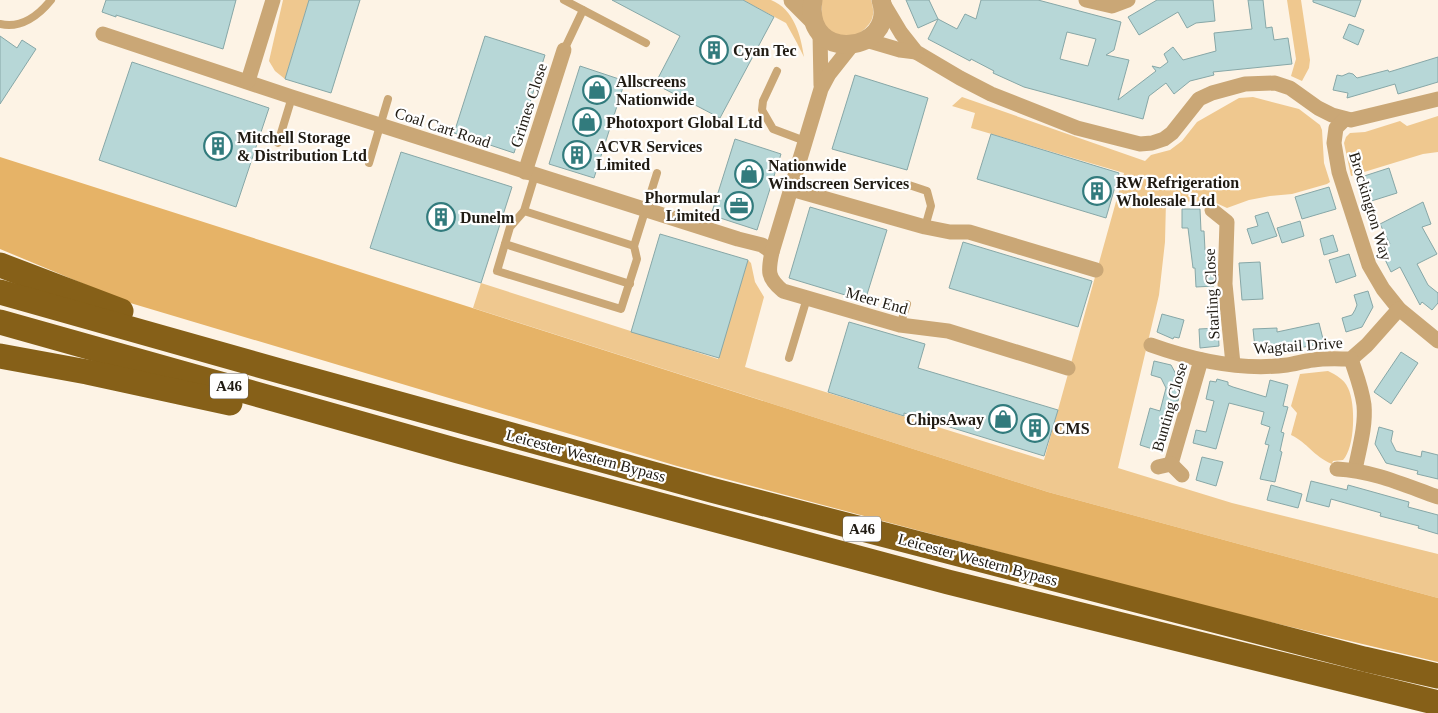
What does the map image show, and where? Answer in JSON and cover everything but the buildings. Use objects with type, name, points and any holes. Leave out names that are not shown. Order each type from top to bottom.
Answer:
[{"type":"highway","points":[[0,265],[287,373]]},
{"type":"highway","name":"A46","points":[[0,292],[287,373]]},
{"type":"highway","name":"A46","points":[[0,322],[458,451]]},
{"type":"highway","points":[[0,356],[87,372],[458,451]]},
{"type":"highway","name":"Leicester Western Bypass","points":[[287,373],[711,490],[1364,659],[1438,676]]},
{"type":"highway","name":"Leicester Western Bypass","points":[[458,451],[948,582],[1438,703]]},
{"type":"street","points":[[248,81],[273,0]]},
{"type":"street","points":[[793,0],[829,41],[840,45],[859,43],[916,52]]},
{"type":"street","points":[[813,0],[812,10],[817,27]]},
{"type":"street","points":[[1086,0],[1112,6],[1128,0]]},
{"type":"street","points":[[859,43],[874,34],[880,25],[883,14],[882,2]]},
{"type":"street","points":[[882,2],[901,33],[916,52],[960,78],[991,94],[1077,128],[1140,144],[1164,139],[1172,133],[1199,100],[1212,93],[1245,84],[1275,83],[1290,88],[1318,108],[1351,120],[1438,99]]},
{"type":"street","name":"Meer End","points":[[817,27],[821,89]]},
{"type":"street","name":"Coal Cart Road","points":[[103,34],[292,97],[762,245],[772,252]]},
{"type":"street","name":"Meer End","points":[[859,43],[829,74],[821,89],[772,252],[769,267],[770,276],[783,291],[900,325],[948,331],[1068,368]]},
{"type":"street","name":"Grimes Close","points":[[530,173],[564,50]]},
{"type":"street","name":"Brockington Way","points":[[1345,119],[1336,128],[1334,143],[1339,172],[1369,265],[1383,289],[1399,308],[1438,341]]},
{"type":"street","points":[[791,189],[925,227],[950,232],[969,232],[1096,270]]},
{"type":"street","name":"Starling Close","points":[[1212,210],[1227,222],[1225,284],[1232,364]]},
{"type":"street","name":"Wagtail Drive","points":[[1151,344],[1176,354],[1201,360],[1257,366],[1286,365],[1332,358],[1351,359],[1367,345],[1399,308]]},
{"type":"street","points":[[1351,359],[1364,405],[1364,424],[1355,470]]},
{"type":"street","name":"Bunting Close","points":[[1182,475],[1165,466],[1201,360]]},
{"type":"street","points":[[1337,469],[1355,470],[1395,480],[1438,497]]},
{"type":"lane","points":[[0,24],[12,25],[30,20],[42,12],[51,0]]},
{"type":"lane","points":[[564,0],[646,43]]},
{"type":"lane","points":[[564,50],[584,10]]},
{"type":"lane","points":[[777,71],[763,101],[762,110],[773,129],[805,141]]},
{"type":"lane","points":[[278,143],[292,97]]},
{"type":"lane","points":[[369,162],[388,99]]},
{"type":"lane","points":[[530,173],[524,211],[510,227],[497,271],[622,309],[637,259],[634,246],[657,173]]},
{"type":"lane","points":[[909,185],[927,191],[930,206],[925,227]]},
{"type":"lane","points":[[524,211],[634,246]]},
{"type":"lane","points":[[505,244],[630,284]]},
{"type":"lane","points":[[789,358],[807,298]]},
{"type":"lane","points":[[900,325],[907,304]]},
{"type":"shaded area","points":[[283,0],[309,0],[285,79],[275,71],[269,61]]},
{"type":"shaded area","points":[[743,0],[771,0],[779,4],[791,16],[795,24],[801,40],[804,57],[786,23]]},
{"type":"shaded area","points":[[822,0],[871,0],[873,17],[868,25],[856,36],[834,35],[822,23]]},
{"type":"shaded area","points":[[1287,0],[1301,0],[1310,60],[1309,68],[1302,81],[1291,76],[1296,59]]},
{"type":"shaded area","points":[[962,97],[1145,161],[1151,155],[1170,150],[1182,141],[1197,122],[1239,98],[1253,97],[1299,109],[1320,125],[1324,163],[1330,182],[1327,184],[1292,194],[1249,200],[1227,208],[1214,202],[1166,201],[1165,242],[1159,295],[1118,468],[1232,503],[1438,554],[1438,598],[1048,492],[473,308],[481,283],[718,359],[748,260],[751,263],[755,282],[764,297],[745,367],[1044,460],[1124,173],[971,128],[975,113],[952,106]]},
{"type":"shaded area","points":[[1438,116],[1438,152],[1423,154],[1351,176],[1344,143],[1350,133],[1365,132],[1400,121],[1407,126]]},
{"type":"shaded area","points":[[0,157],[1048,492],[1438,598],[1438,662],[1186,602],[677,466],[127,302],[0,249]]},
{"type":"shaded area","points":[[1328,371],[1340,378],[1346,385],[1351,395],[1353,415],[1352,436],[1347,454],[1343,460],[1333,461],[1332,464],[1325,461],[1291,435],[1297,413],[1291,406],[1300,374]]},
{"type":"place","name":"Cyan Tec","points":[[714,50]]},
{"type":"place","name":"Allscreens Nationwide","points":[[597,90]]},
{"type":"place","name":"Photoxport Global Ltd","points":[[587,122]]},
{"type":"place","name":"Mitchell Storage & Distribution Ltd","points":[[218,146]]},
{"type":"place","name":"ACVR Services Limited","points":[[577,155]]},
{"type":"place","name":"Nationwide Windscreen Services","points":[[749,174]]},
{"type":"place","name":"RW Refrigeration Wholesale Ltd","points":[[1097,191]]},
{"type":"place","name":"Phormular Limited","points":[[739,206]]},
{"type":"place","name":"Dunelm","points":[[441,217]]},
{"type":"place","name":"ChipsAway","points":[[1003,419]]},
{"type":"place","name":"CMS","points":[[1035,428]]}]
